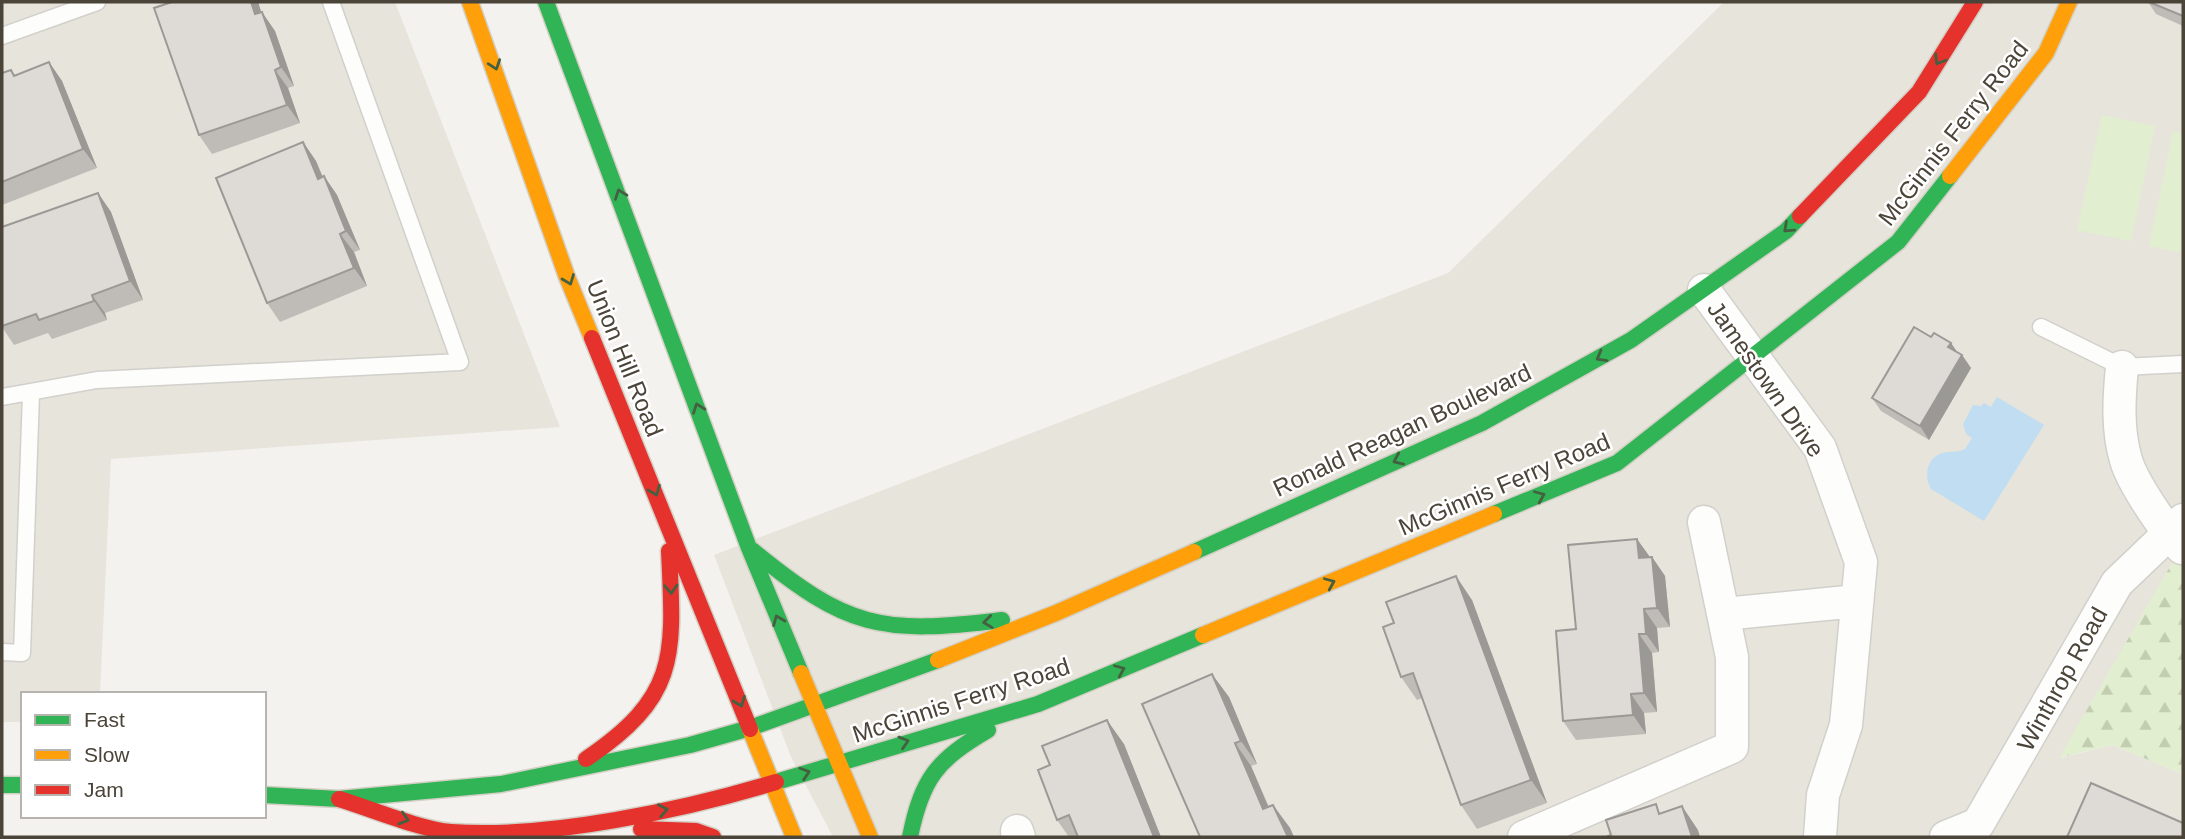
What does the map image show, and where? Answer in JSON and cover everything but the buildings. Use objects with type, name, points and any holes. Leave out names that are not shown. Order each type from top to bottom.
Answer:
[{"type":"main road","name":"Union Hill Road","points":[[470,2],[487,43],[567,277],[750,728]]},
{"type":"main road","name":"Union Hill Road","points":[[546,2],[606,155],[749,548],[815,706]]},
{"type":"main road","name":"Ronald Reagan Boulevard","points":[[815,706],[1056,613],[1482,423],[1631,340],[1786,231],[1919,92],[1975,2]]},
{"type":"main road","name":"McGinnis Ferry Road","points":[[339,799],[449,832],[511,834],[572,827],[715,800],[1038,704],[1617,463],[1898,242],[2046,53],[2069,2]]},
{"type":"main road","points":[[562,773],[621,738],[654,702],[670,655],[672,618],[667,521]]},
{"type":"main road","points":[[749,548],[816,597],[871,622],[916,627],[960,625],[1056,613]]},
{"type":"main road","points":[[910,837],[917,801],[932,767],[954,748],[1038,704]]},
{"type":"main road","name":"McGinnis Ferry Road","points":[[266,796],[339,799],[502,784],[562,773],[750,728],[815,706],[870,837]]},
{"type":"main road","points":[[750,728],[794,837]]},
{"type":"main road","points":[[2,785],[21,785]]},
{"type":"main road","points":[[572,827],[696,831],[713,837]]},
{"type":"street","name":"Jamestown Drive","points":[[1704,290],[1820,449],[1861,562],[1846,725],[1823,795],[1820,837]]},
{"type":"street","points":[[2122,367],[2119,412],[2126,462],[2178,534]]},
{"type":"street","points":[[1524,837],[1732,747],[1732,657],[1704,522]]},
{"type":"street","name":"Winthrop Road","points":[[1959,835],[1978,824],[2002,786],[2117,583],[2178,534]]},
{"type":"street","points":[[1724,614],[1857,601]]},
{"type":"lane","points":[[2,36],[97,2]]},
{"type":"lane","points":[[2,397],[31,394],[97,380],[460,362],[331,2]]},
{"type":"lane","points":[[2041,327],[2122,367],[2183,364]]},
{"type":"lane","points":[[2,652],[22,653],[31,394]]},
{"type":"shaded area","points":[[2,2],[395,2],[560,427],[111,459],[100,692],[21,692],[21,722],[2,722]]},
{"type":"shaded area","points":[[1724,2],[2183,2],[2183,544],[2061,758],[2112,745],[2183,774],[2183,837],[833,837],[791,757],[714,555],[1448,273]]},
{"type":"green space","points":[[2102,115],[2155,126],[2131,241],[2077,230]]},
{"type":"green space","points":[[2173,131],[2183,133],[2183,253],[2149,246]]},
{"type":"green space","points":[[2183,544],[2183,774],[2112,745],[2059,758]]},
{"type":"water","points":[[1997,397],[2044,425],[1984,521],[1931,489],[1927,474],[1930,463],[1937,455],[1965,449],[1972,438],[1966,434],[1963,424],[1973,405],[1981,406],[1984,403],[1991,407]]},
{"type":"traffic: fast","points":[[546,2],[749,548],[801,673]]},
{"type":"traffic: fast","points":[[1494,514],[1617,463],[1898,242],[1950,176]]},
{"type":"traffic: fast","points":[[1194,552],[1482,423],[1631,340],[1786,231],[1800,216]]},
{"type":"traffic: fast","points":[[752,550],[814,596],[867,620],[925,626],[1002,620]]},
{"type":"traffic: fast","points":[[776,782],[1038,704],[1203,635]]},
{"type":"traffic: fast","points":[[266,795],[339,799],[501,784],[690,745],[750,728],[938,660]]},
{"type":"traffic: fast","points":[[910,837],[920,800],[934,773],[956,751],[988,730]]},
{"type":"traffic: fast","points":[[2,785],[21,785]]},
{"type":"traffic: slow","points":[[470,2],[567,277],[592,338]]},
{"type":"traffic: slow","points":[[1950,176],[2046,53],[2069,2]]},
{"type":"traffic: slow","points":[[1203,635],[1494,514]]},
{"type":"traffic: slow","points":[[938,660],[1056,613],[1194,552]]},
{"type":"traffic: slow","points":[[801,673],[870,837]]},
{"type":"traffic: slow","points":[[750,729],[794,837]]},
{"type":"traffic: jam","points":[[1800,216],[1919,92],[1975,2]]},
{"type":"traffic: jam","points":[[592,338],[750,729]]},
{"type":"traffic: jam","points":[[586,759],[639,715],[654,693],[664,671],[671,619],[669,551]]},
{"type":"traffic: jam","points":[[339,799],[438,830],[489,833],[572,827],[615,820],[700,803],[776,782]]},
{"type":"traffic: jam","points":[[641,829],[696,831],[713,837]]}]
